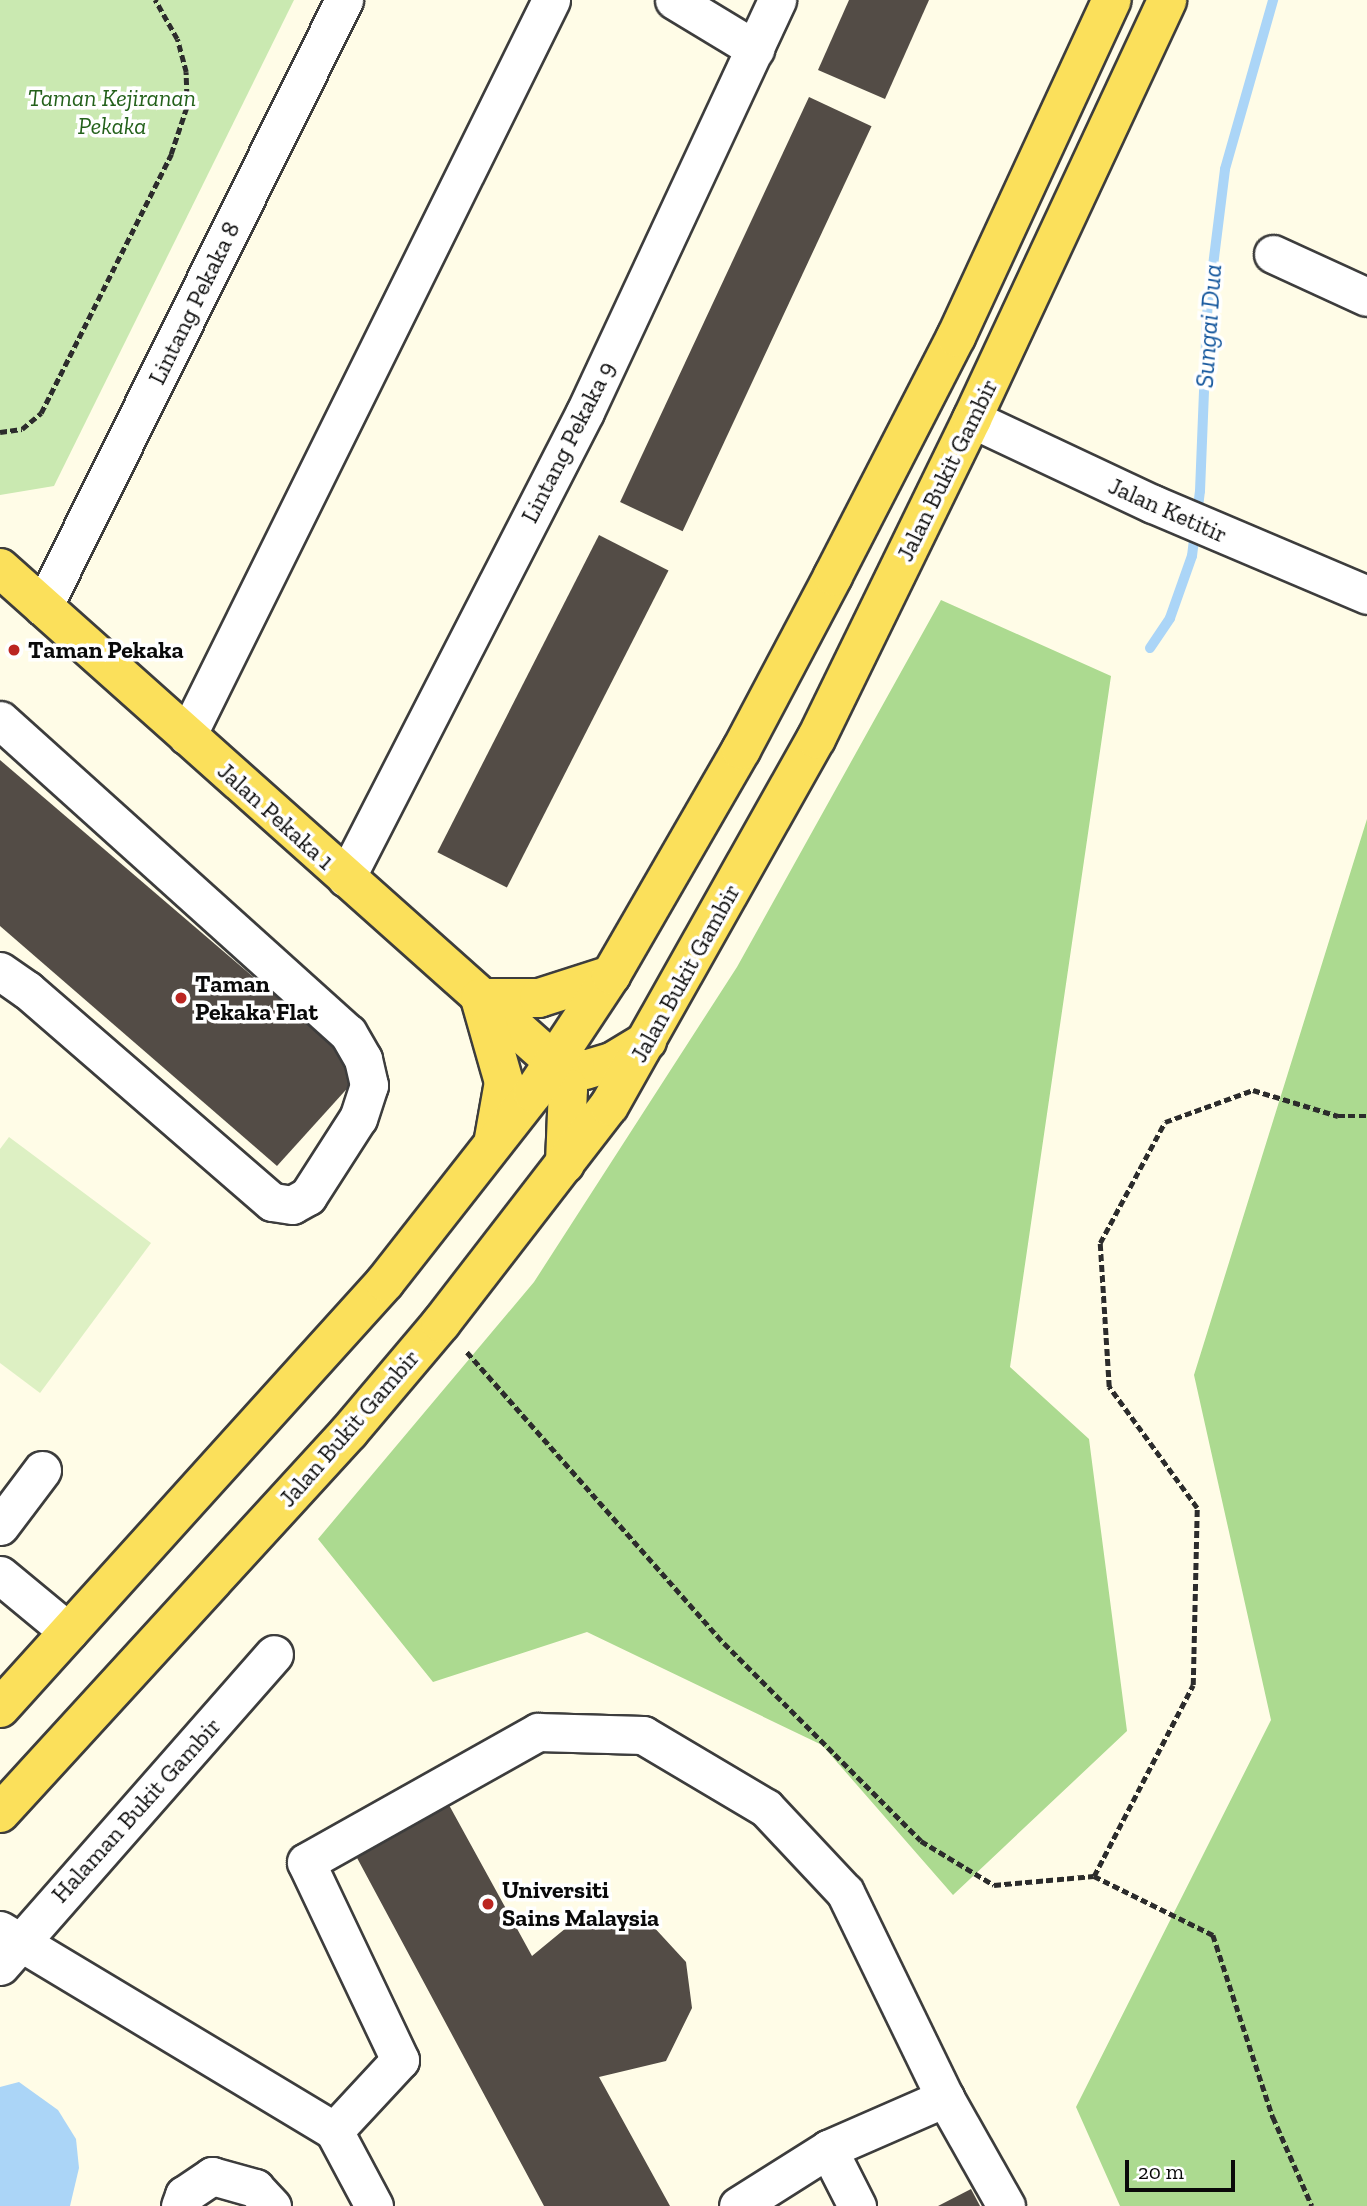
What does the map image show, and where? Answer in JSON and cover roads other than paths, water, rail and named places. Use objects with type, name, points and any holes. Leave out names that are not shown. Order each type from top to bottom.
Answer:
[{"type":"main road","name":"Jalan Bukit Gambir","points":[[0,1708],[385,1282],[492,1148],[554,1062],[611,975],[741,750],[956,337],[1112,0]]},
{"type":"main road","name":"Jalan Bukit Gambir","points":[[0,1813],[312,1473],[441,1323],[564,1166],[647,1041],[816,739],[972,419],[1167,0]]},
{"type":"main road","name":"Jalan Pekaka 1","points":[[0,568],[554,1062]]},
{"type":"main road","points":[[492,1148],[504,1082],[480,998],[540,998],[611,975]]},
{"type":"main road","points":[[554,1062],[585,1070],[612,1062],[647,1041]]},
{"type":"main road","points":[[554,1062],[568,1088],[569,1148],[564,1166]]},
{"type":"street","name":"Lintang Pekaka 8","points":[[43,607],[344,0]]},
{"type":"street","points":[[187,736],[551,0]]},
{"type":"street","points":[[674,0],[755,49]]},
{"type":"street","name":"Lintang Pekaka 9","points":[[346,878],[585,412],[777,0]]},
{"type":"street","points":[[1273,254],[1367,297]]},
{"type":"street","name":"Jalan Ketitir","points":[[972,419],[1153,504],[1367,596]]},
{"type":"street","points":[[0,720],[348,1033],[363,1059],[369,1086],[358,1118],[308,1196],[292,1205],[272,1202],[0,971]]},
{"type":"street","points":[[1,1522],[42,1470]]},
{"type":"street","points":[[0,1575],[69,1632]]},
{"type":"street","name":"Halaman Bukit Gambir","points":[[6,1946],[274,1654]]},
{"type":"street","points":[[334,2131],[400,2060],[306,1862],[538,1732],[643,1735],[766,1808],[845,1892],[945,2098],[1006,2206]]},
{"type":"street","points":[[6,1946],[334,2131],[374,2206]]},
{"type":"street","points":[[738,2206],[828,2149],[945,2098]]},
{"type":"street","points":[[828,2149],[857,2206]]},
{"type":"street","points":[[180,2206],[184,2195],[212,2176],[255,2188],[272,2206]]},
{"type":"water","points":[[19,2082],[58,2110],[76,2139],[79,2168],[70,2206],[0,2206],[0,2087]]},
{"type":"waterway","name":"Sungai Dua","points":[[1150,648],[1170,618],[1192,556],[1200,491],[1207,314],[1225,169],[1273,0]]},
{"type":"place","name":"Taman Pekaka","points":[[14,650]]},
{"type":"place","name":"Taman Pekaka Flat","points":[[181,998]]},
{"type":"place","name":"Universiti Sains Malaysia","points":[[488,1904]]},
{"type":"park label","name":"Taman Kejiranan Pekaka","points":[[112,112]]}]
